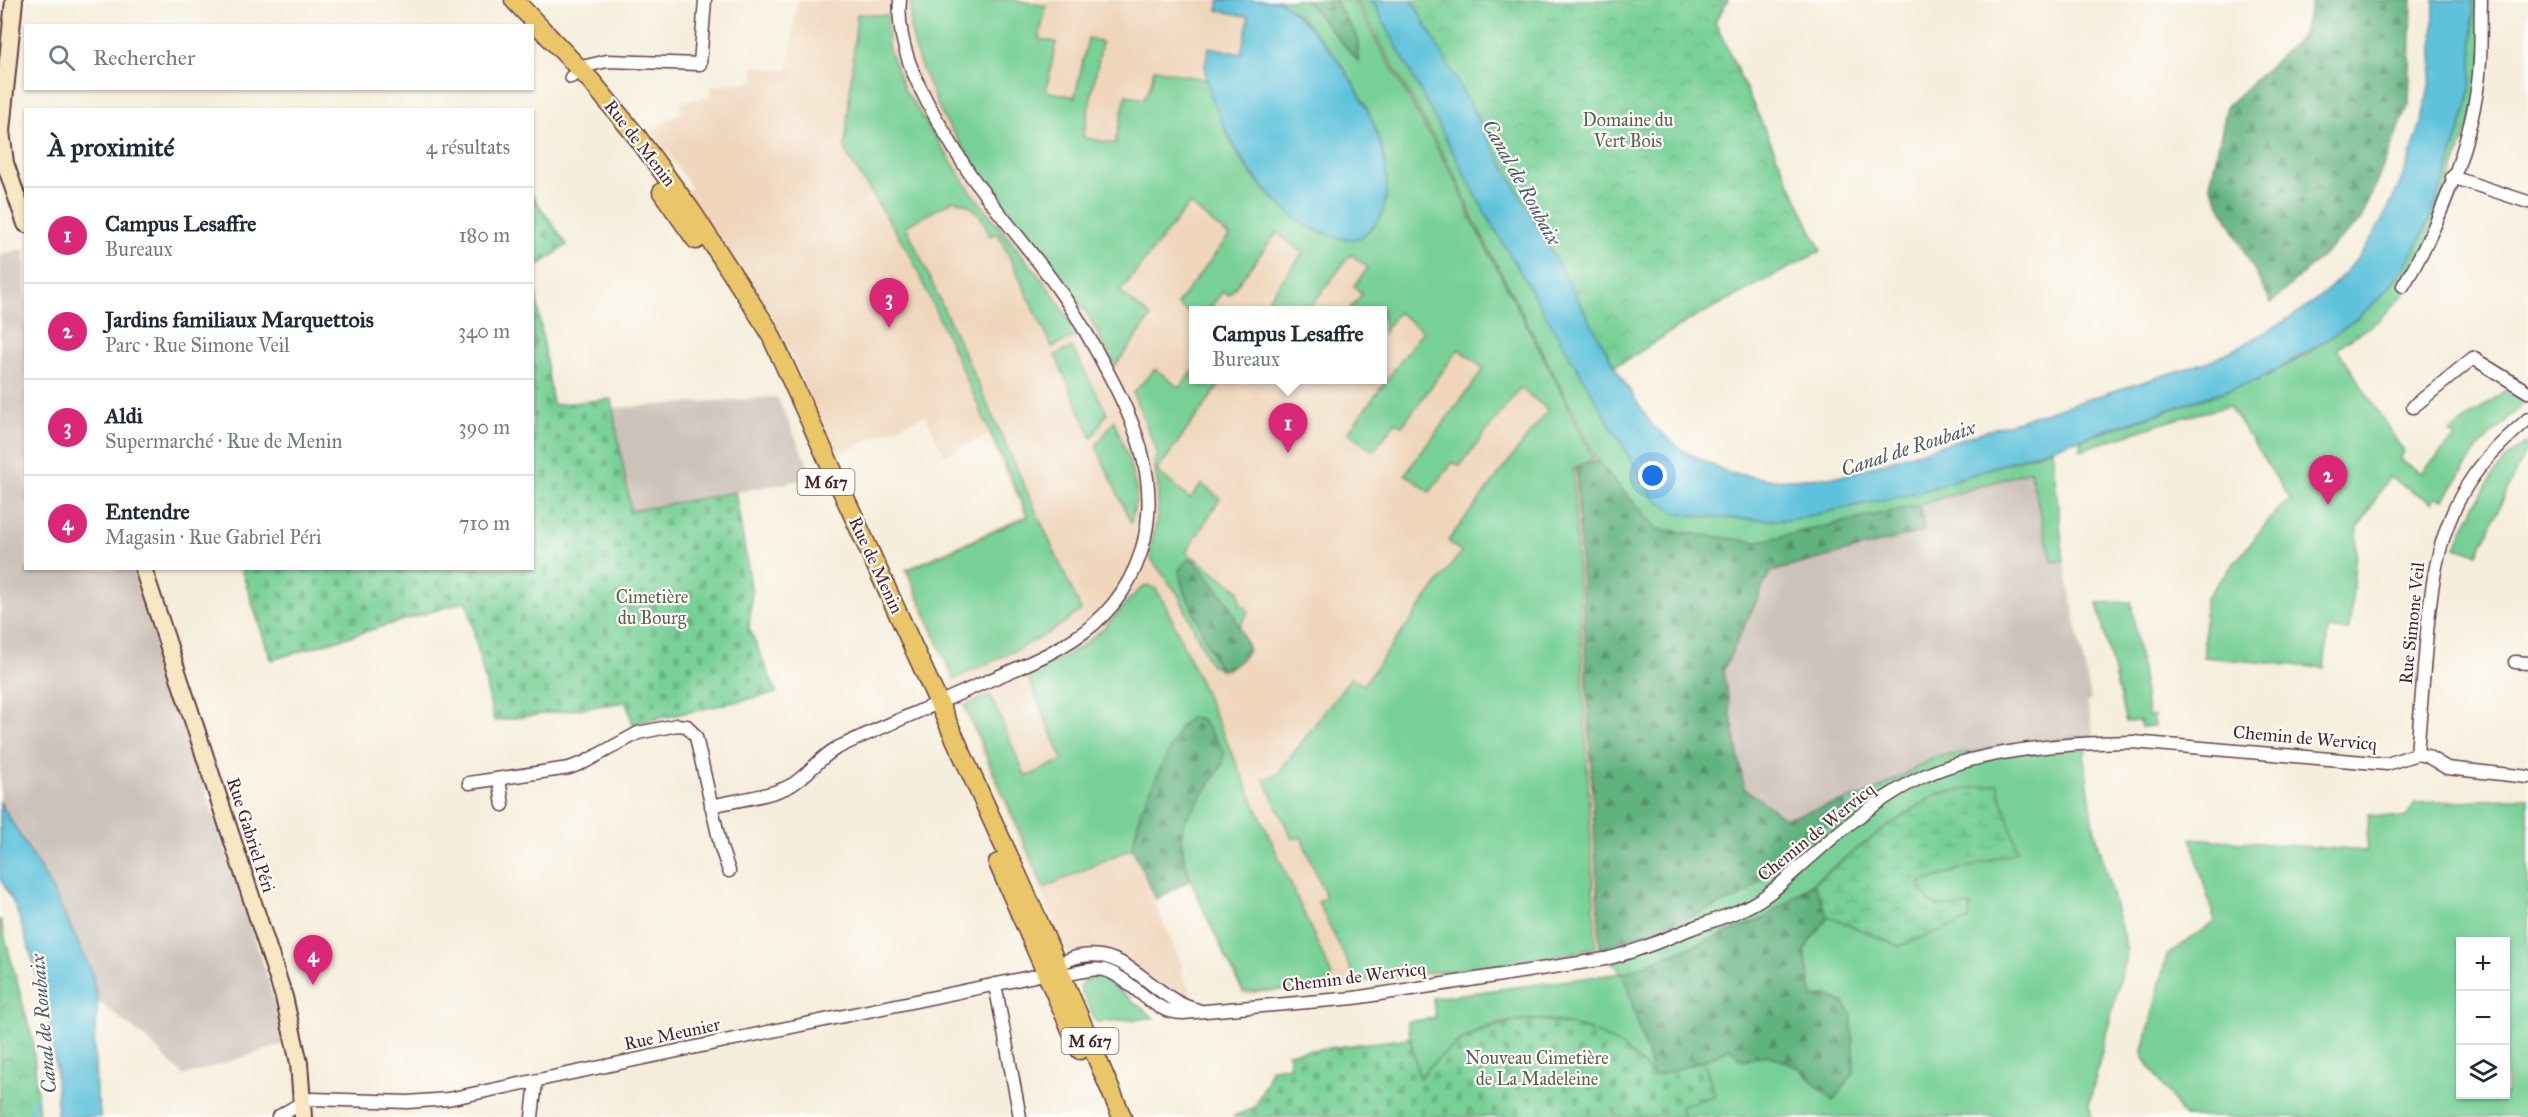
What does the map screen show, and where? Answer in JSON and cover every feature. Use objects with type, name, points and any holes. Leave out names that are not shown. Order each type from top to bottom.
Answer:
[{"type":"main road","points":[[14,0],[1,131],[5,163],[24,218]]},
{"type":"main road","points":[[23,0],[10,127],[12,153],[24,191]]},
{"type":"main road","points":[[498,0],[520,24]]},
{"type":"main road","name":"Rue de Menin","points":[[514,0],[576,73],[727,283],[753,325],[934,705],[1122,1117]]},
{"type":"main road","name":"Rue de Menin","points":[[534,38],[576,73]]},
{"type":"main road","name":"Rue Gabriel Péri","points":[[144,570],[284,997],[296,1046],[303,1109]]},
{"type":"main road","name":"Rue de Menin","points":[[1055,971],[1109,1117]]},
{"type":"street","points":[[576,73],[595,63],[607,61],[700,64],[705,0]]},
{"type":"street","points":[[711,806],[785,789],[833,751],[1054,650],[1095,623],[1117,599],[1137,563],[1146,529],[1149,491],[1147,469],[1137,433],[1086,332],[1055,285],[970,174],[922,91],[903,41],[900,0]]},
{"type":"street","points":[[2403,286],[2423,252],[2468,129],[2478,82],[2481,0]]},
{"type":"street","points":[[2452,177],[2528,201]]},
{"type":"street","points":[[2414,407],[2473,358],[2528,392]]},
{"type":"street","name":"Rue Simone Veil","points":[[2417,753],[2431,587],[2442,539],[2462,494],[2475,474],[2502,443],[2528,419]]},
{"type":"street","points":[[2515,662],[2528,663]]},
{"type":"street","points":[[469,783],[569,768],[585,762],[638,733],[682,725],[691,729],[696,737],[711,806],[729,871]]},
{"type":"street","name":"Chemin de Wervicq","points":[[1055,971],[1104,970],[1114,974],[1165,1010],[1176,1013],[1371,996],[1596,961],[1626,954],[1761,899],[1847,826],[1899,790],[1935,771],[1979,758],[2079,744],[2133,742],[2387,764],[2417,753]]},
{"type":"street","points":[[2417,753],[2427,756],[2439,766],[2446,768],[2528,777]]},
{"type":"street","points":[[499,779],[503,805]]},
{"type":"street","name":"Rue Meunier","points":[[303,1109],[319,1098],[434,1101],[1055,971]]},
{"type":"street","points":[[995,984],[1020,1117]]},
{"type":"street","points":[[532,1117],[536,1081]]},
{"type":"street","points":[[278,1117],[303,1109]]},
{"type":"shaded area","points":[[797,0],[1356,0],[1459,183],[1472,217],[1597,461],[1576,470],[1600,950],[1557,961],[1243,996],[1190,882],[1154,902],[1183,967],[1179,968],[1196,1002],[1188,1004],[1108,952],[1094,950],[1067,954],[903,569],[1024,515],[988,435],[944,455],[925,415],[837,454],[769,311],[681,191],[692,188],[652,131],[682,111],[680,102],[711,97],[711,87],[753,81],[754,66],[788,71]]},
{"type":"shaded area","points":[[24,249],[24,570],[133,570],[270,986],[285,1044],[184,1076],[144,1037],[98,1002],[91,970],[22,836],[0,802],[0,255]]},
{"type":"shaded area","points":[[777,397],[814,478],[630,511],[613,408]]},
{"type":"shaded area","points":[[2030,471],[2052,561],[2064,562],[2091,700],[2087,703],[2094,735],[1935,757],[1873,792],[1785,818],[1743,788],[1723,671],[1770,572],[1924,531],[1919,505]]},
{"type":"green space","points":[[911,0],[1015,0],[1046,6],[1039,39],[1056,42],[1046,91],[1075,97],[1088,38],[1102,42],[1083,137],[1115,144],[1126,95],[1144,99],[1151,84],[1154,69],[1207,80],[1231,142],[1258,181],[1280,205],[1305,224],[1317,231],[1333,234],[1374,225],[1385,199],[1386,168],[1378,135],[1344,69],[1322,40],[1299,17],[1277,0],[1305,0],[1358,60],[1358,38],[1334,0],[1353,0],[1457,183],[1470,217],[1558,385],[1593,459],[1573,469],[1596,947],[1556,957],[1357,982],[1318,902],[1326,897],[1301,837],[1292,839],[1264,779],[1277,775],[1351,677],[1363,685],[1461,552],[1448,541],[1548,410],[1520,388],[1460,466],[1453,462],[1430,492],[1405,474],[1484,369],[1459,349],[1402,426],[1396,422],[1373,451],[1348,432],[1384,384],[1387,384],[1387,379],[1423,331],[1398,312],[1387,327],[1387,306],[1352,306],[1362,294],[1354,286],[1368,268],[1351,254],[1311,306],[1263,306],[1303,253],[1277,233],[1229,295],[1223,291],[1212,306],[1189,306],[1189,313],[1177,304],[1229,236],[1189,204],[1120,292],[1151,317],[1115,366],[1087,313],[981,174],[943,117],[918,59],[910,27]]},
{"type":"green space","points":[[1305,0],[1334,0],[1358,38],[1358,61]]},
{"type":"green space","points":[[1356,0],[1372,0],[1487,216],[1565,346],[1676,513],[1715,518],[1789,520],[1915,493],[2052,449],[2064,562],[2052,561],[2030,471],[1919,505],[1756,542],[1656,529],[1597,461],[1472,217],[1459,183]]},
{"type":"green space","name":"Domaine du Vert Bois","points":[[1412,0],[1728,0],[1715,22],[1821,251],[1686,322],[1614,366]]},
{"type":"green space","points":[[2312,0],[2412,0],[2409,104],[2361,220],[2271,303],[2210,185],[2227,106],[2303,35]]},
{"type":"green space","points":[[2473,0],[2486,0],[2480,95],[2419,269],[2402,297],[2379,320],[2337,348],[2404,452],[2400,460],[2421,473],[2455,438],[2450,432],[2511,386],[2528,399],[2477,449],[2444,499],[2436,497],[2433,503],[2389,477],[2358,528],[2349,630],[2328,629],[2324,668],[2204,657],[2205,599],[2278,509],[2291,500],[2229,406],[2173,420],[2080,450],[2080,440],[2259,380],[2306,355],[2367,308],[2391,286],[2422,236],[2447,173],[2469,99]]},
{"type":"green space","points":[[857,14],[887,15],[888,47],[904,89],[971,192],[1050,290],[1079,335],[1052,347],[998,233],[990,236],[981,217],[973,208],[954,200],[906,226],[1081,610],[1036,640],[954,679],[907,570],[1028,516],[910,254],[847,155],[845,147]]},
{"type":"green space","points":[[534,198],[567,245],[534,268]]},
{"type":"green space","name":"Cimetière du Bourg","points":[[534,282],[553,405],[611,399],[631,511],[735,492],[752,592],[749,628],[777,693],[633,724],[626,702],[494,721],[467,601],[271,660],[241,570],[534,570]]},
{"type":"green space","points":[[1072,347],[1107,413],[1092,438],[1055,355]]},
{"type":"green space","points":[[1155,369],[1180,388],[1189,376],[1189,384],[1220,384],[1157,471],[1190,499],[1202,484],[1220,499],[1186,552],[1239,590],[1240,604],[1249,611],[1239,627],[1229,604],[1179,570],[1182,585],[1221,670],[1210,664],[1178,594],[1153,562],[1150,553],[1158,513],[1158,485],[1154,462],[1158,454],[1133,393]]},
{"type":"green space","points":[[1114,421],[1128,458],[1137,493],[1131,523],[1096,446]]},
{"type":"green space","points":[[2526,443],[2526,449],[2478,554],[2456,547],[2484,489],[2504,461]]},
{"type":"green space","points":[[1597,461],[1657,529],[1756,542],[1919,505],[1925,531],[1770,572],[1723,671],[1744,788],[1785,818],[1844,801],[1845,810],[1740,897],[1600,950],[1576,469]]},
{"type":"green space","points":[[1188,559],[1194,560],[1229,604],[1249,650],[1230,668],[1221,670],[1216,663],[1182,585],[1179,570]]},
{"type":"green space","points":[[1147,585],[1156,589],[1165,604],[1332,976],[1326,988],[1243,992],[1203,909],[1186,862],[1182,826],[1194,804],[1223,764],[1141,810],[1132,848],[1044,888],[965,706],[990,695],[1026,777],[1063,760],[1027,675],[1079,648],[1107,625],[1136,593]]},
{"type":"green space","points":[[2131,602],[2148,716],[2154,716],[2154,726],[2141,727],[2140,721],[2126,722],[2097,603]]},
{"type":"green space","points":[[1190,717],[1201,719],[1224,751],[1223,764],[1183,824],[1181,850],[1190,880],[1156,899],[1132,848],[1141,810],[1180,727]]},
{"type":"green space","points":[[2092,735],[2084,756],[2094,827],[2127,951],[2089,1104],[2092,1117],[1683,1117],[1680,1106],[1715,1095],[1703,1061],[1731,1048],[1740,1060],[1769,1055],[1799,1068],[1833,1100],[1844,1003],[1827,995],[1813,999],[1804,950],[1828,916],[1899,946],[1971,906],[1946,907],[1933,904],[1923,893],[1919,883],[2017,851],[1936,794],[1874,836],[1766,918],[1623,973],[1654,1077],[1617,1045],[1595,1033],[1548,1020],[1523,1020],[1499,1024],[1468,1036],[1445,1052],[1419,1078],[1407,1022],[1435,1018],[1433,998],[1622,973],[1600,950],[1740,897],[1845,810],[1844,801],[1873,792],[1935,757]]},
{"type":"green space","points":[[1997,784],[2018,851],[1919,883],[1923,893],[1933,904],[1946,907],[1971,905],[1969,920],[1899,946],[1828,916],[1814,883],[1874,836],[1936,794]]},
{"type":"green space","points":[[2528,798],[2528,1117],[2184,1117],[2142,1055],[2167,955],[2215,922],[2191,838],[2366,851],[2369,815],[2405,818],[2415,803]]},
{"type":"green space","points":[[1814,883],[1828,916],[1804,950],[1813,998],[1827,995],[1844,1003],[1852,1016],[1854,1073],[1833,1101],[1799,1068],[1769,1055],[1740,1060],[1730,1048],[1703,1061],[1654,1077],[1623,973],[1765,918]]},
{"type":"green space","points":[[0,919],[33,1042],[39,1117],[0,1117]]},
{"type":"green space","points":[[1097,977],[1105,979],[1154,1018],[1096,1022],[1080,988],[1086,980]]},
{"type":"green space","name":"Nouveau Cimetière de La Madeleine","points":[[1540,1020],[1574,1026],[1603,1036],[1629,1052],[1654,1077],[1703,1061],[1715,1095],[1681,1106],[1683,1117],[1232,1117],[1255,1107],[1272,1068],[1290,1066],[1288,1053],[1410,1038],[1419,1078],[1432,1064],[1473,1035],[1503,1024]]},
{"type":"water","points":[[1220,0],[1279,1],[1292,10],[1320,38],[1352,82],[1366,108],[1385,161],[1387,187],[1383,211],[1372,228],[1364,235],[1355,239],[1341,238],[1297,220],[1266,190],[1245,164],[1215,105],[1205,65],[1209,47],[1241,54],[1249,17],[1217,10]]},
{"type":"water","points":[[1372,0],[1412,0],[1622,379],[1651,424],[1682,450],[1729,473],[1774,480],[1842,476],[2213,360],[2281,323],[2313,302],[2359,257],[2374,234],[2399,185],[2418,133],[2430,82],[2433,62],[2434,0],[2473,0],[2472,72],[2466,111],[2432,213],[2414,251],[2391,285],[2363,313],[2293,361],[2258,380],[1915,493],[1789,520],[1715,518],[1676,513],[1653,497],[1487,216]]},
{"type":"water","points":[[0,802],[50,885],[91,970],[98,1002],[94,1041],[96,1092],[101,1117],[57,1117],[56,1070],[48,1013],[15,906],[0,878]]},
{"type":"waterway","name":"Canal de Roubaix","points":[[28,1117],[36,1098]]},
{"type":"place","name":"Aldi","points":[[889,328]]},
{"type":"place","name":"Campus Lesaffre","points":[[1288,453]]},
{"type":"place","name":"Jardins familiaux Marquettois","points":[[2328,505]]},
{"type":"place","name":"Entendre","points":[[313,985]]}]
